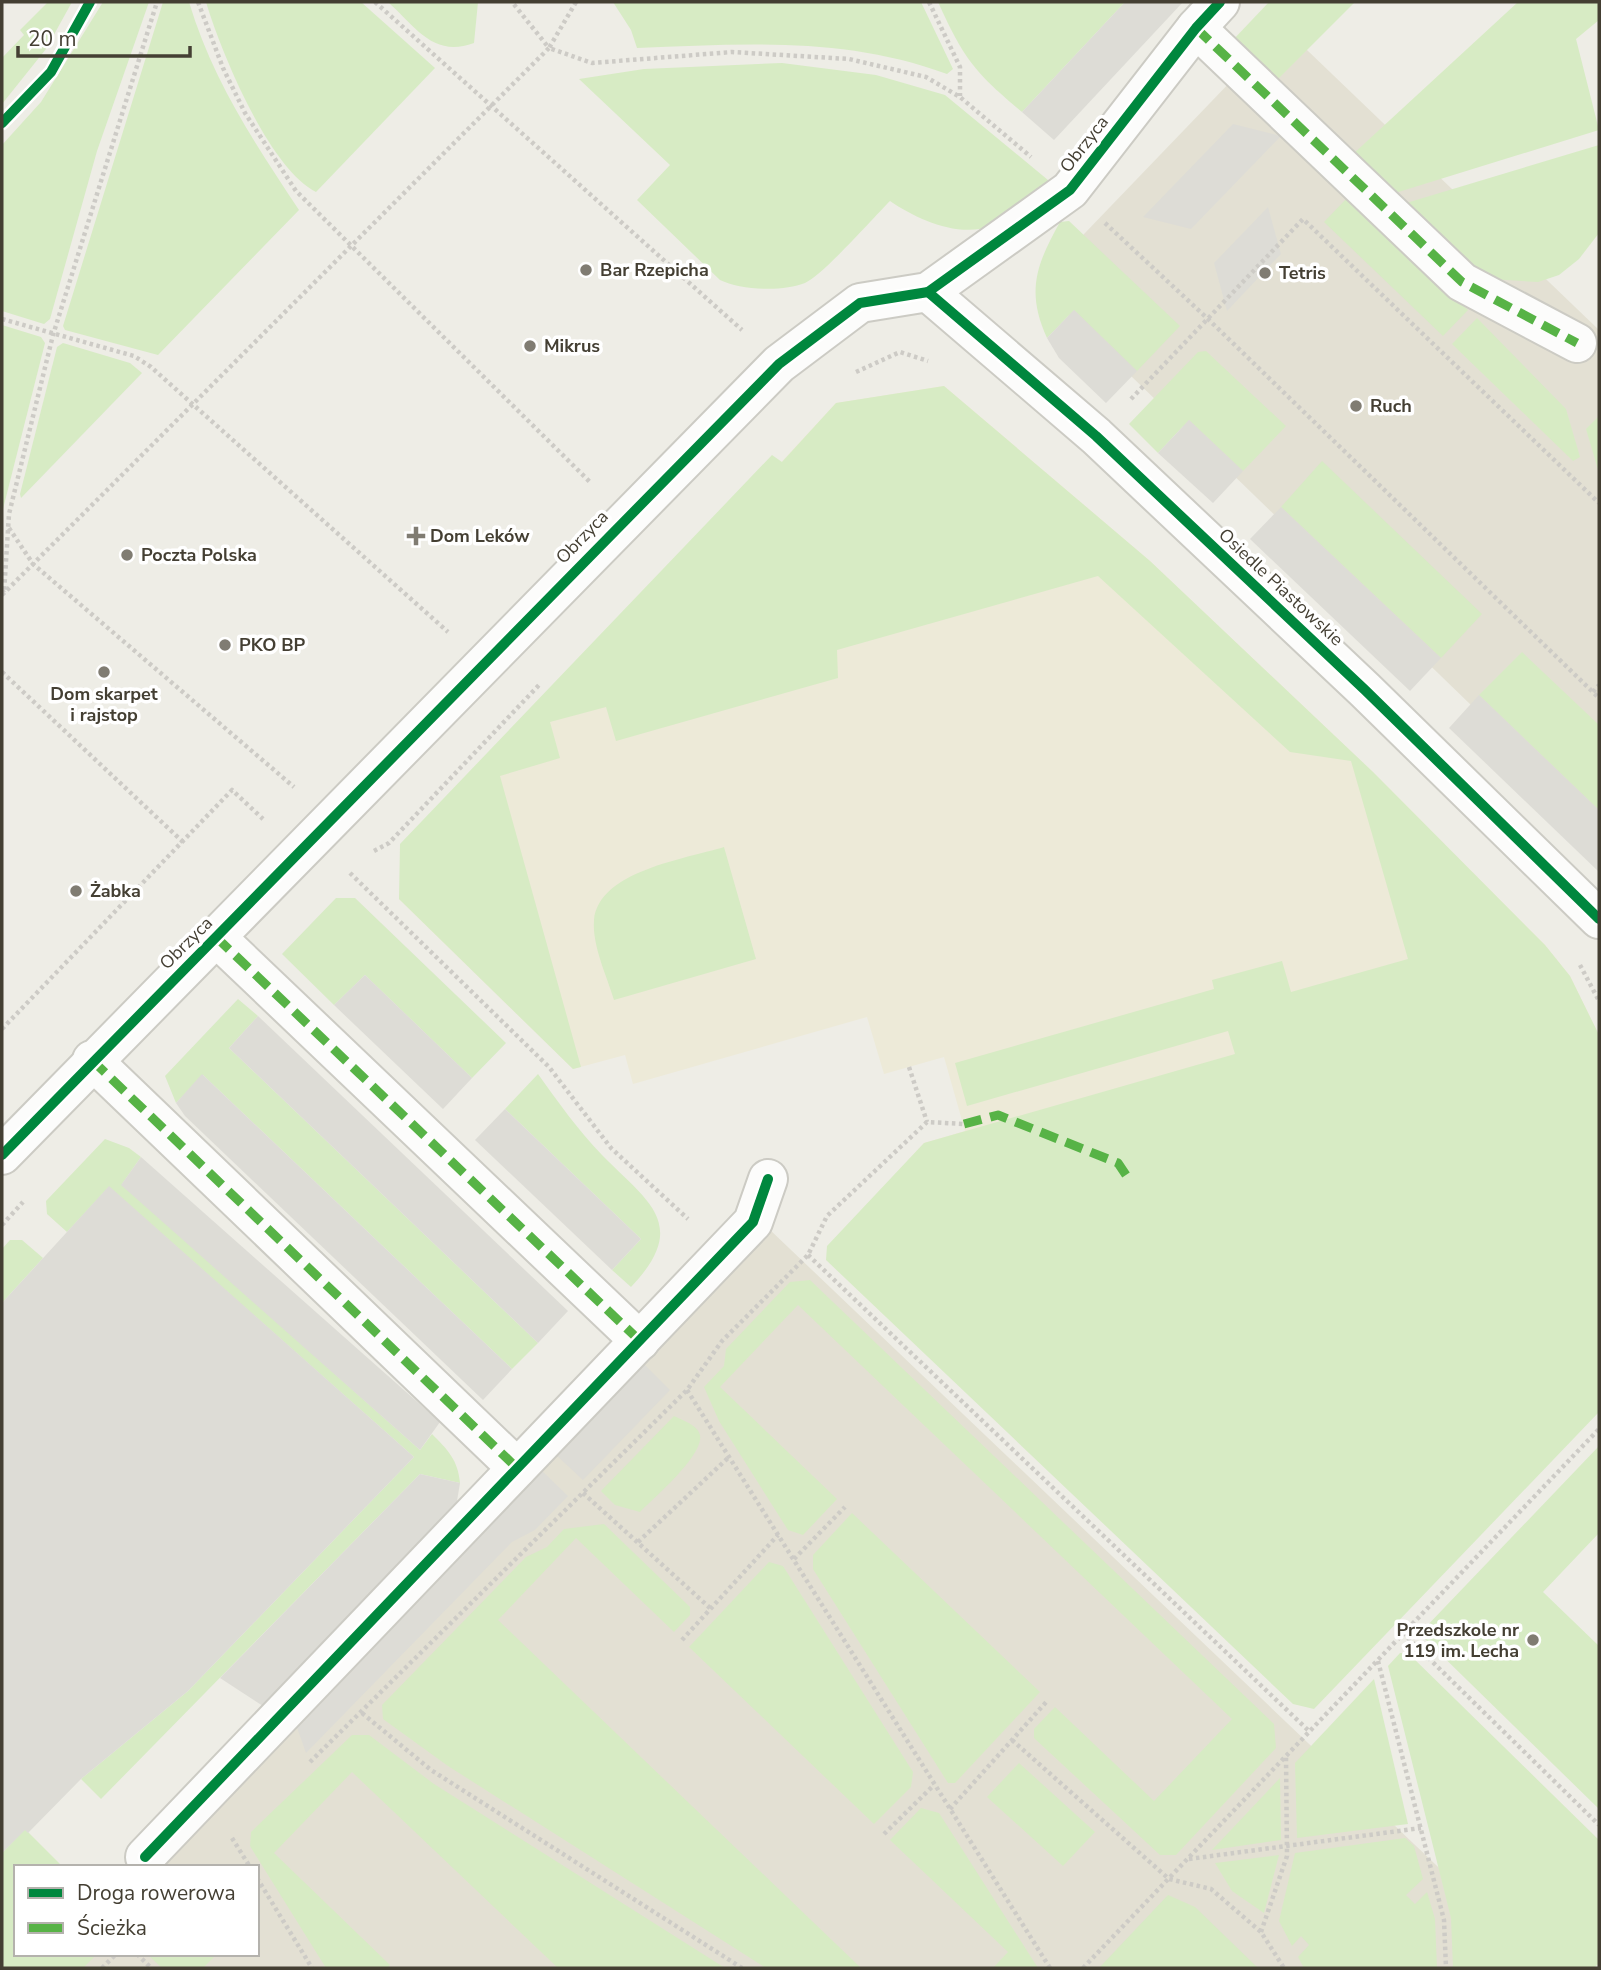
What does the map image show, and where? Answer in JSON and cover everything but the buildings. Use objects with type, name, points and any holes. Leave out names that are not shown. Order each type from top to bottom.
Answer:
[{"type":"street","name":"Obrzyca","points":[[2,1155],[92,1060],[779,364],[860,303],[929,292],[1070,190],[1208,15]]},
{"type":"street","points":[[1208,15],[1462,282],[1577,343]]},
{"type":"street","name":"Osiedle Piastowskie","points":[[929,292],[1096,436],[1355,680],[1599,919]]},
{"type":"street","points":[[216,937],[640,1342]]},
{"type":"street","points":[[92,1060],[517,1468]]},
{"type":"street","points":[[145,1857],[753,1222],[768,1179]]},
{"type":"path","points":[[3,593],[8,526],[53,335],[157,2]]},
{"type":"path","points":[[198,2],[223,68],[268,150],[296,191],[625,518]]},
{"type":"path","points":[[375,2],[779,364]]},
{"type":"path","points":[[512,2],[549,48],[592,63],[690,53],[743,52],[849,59],[926,77],[960,97],[1070,190],[1208,319],[1599,698]]},
{"type":"path","points":[[3,593],[549,48],[576,2]]},
{"type":"path","points":[[929,2],[960,67],[960,97]]},
{"type":"path","points":[[1096,436],[1303,219],[1599,503]]},
{"type":"path","points":[[2,318],[53,335],[134,356],[151,367],[191,406],[484,664]]},
{"type":"path","points":[[852,374],[900,352],[933,363]]},
{"type":"path","points":[[8,526],[33,564],[332,819]]},
{"type":"path","points":[[2,672],[183,842]]},
{"type":"path","points":[[366,855],[389,843],[541,682]]},
{"type":"path","points":[[1593,692],[1599,685]]},
{"type":"path","points":[[2,1029],[232,790],[299,852]]},
{"type":"path","points":[[1574,958],[1583,968],[1599,1001]]},
{"type":"path","points":[[909,1067],[927,1122]]},
{"type":"path","points":[[301,1770],[362,1713],[687,1390],[722,1341],[808,1255],[827,1216],[927,1122],[964,1124]]},
{"type":"path","points":[[808,1255],[1310,1732]]},
{"type":"path","points":[[687,1390],[1050,1968]]},
{"type":"path","points":[[1083,1968],[1599,1429]]},
{"type":"path","points":[[638,1542],[729,1457]]},
{"type":"path","points":[[583,1493],[710,1608]]},
{"type":"path","points":[[794,1559],[845,1507]]},
{"type":"path","points":[[682,1640],[778,1535]]},
{"type":"path","points":[[1403,1633],[1599,1825]]},
{"type":"path","points":[[1378,1660],[1444,1920],[1446,1968]]},
{"type":"path","points":[[950,1809],[1048,1700]]},
{"type":"path","points":[[362,1713],[431,1770],[742,1968]]},
{"type":"path","points":[[1012,1740],[1169,1879],[1211,1889],[1261,1932],[1284,1968]]},
{"type":"path","points":[[1261,1932],[1287,1848],[1286,1756]]},
{"type":"path","points":[[884,1834],[934,1785]]},
{"type":"path","points":[[1187,1859],[1287,1848],[1420,1828]]},
{"type":"path","points":[[223,1843],[231,1835],[249,1865]]},
{"type":"path","points":[[259,1881],[312,1968]]},
{"type":"shaded area","points":[[1125,2],[1183,2],[1054,140],[1022,112]]},
{"type":"shaded area","points":[[1283,27],[1599,330],[1599,829],[1036,284]]},
{"type":"shaded area","points":[[1233,124],[1281,136],[1191,229],[1143,217]]},
{"type":"shaded area","points":[[1268,207],[1281,254],[1227,311],[1214,263]]},
{"type":"shaded area","points":[[1074,310],[1137,371],[1106,403],[1059,358],[1047,338]]},
{"type":"shaded area","points":[[944,386],[1150,561],[1373,772],[1545,945],[1570,976],[1599,1035],[846,1228],[924,1143],[965,1131],[944,1057],[884,1074],[867,1017],[633,1084],[625,1055],[573,1069],[399,899],[401,874],[836,403]]},
{"type":"shaded area","points":[[1189,420],[1243,471],[1213,503],[1158,453]]},
{"type":"shaded area","points":[[1281,507],[1441,658],[1410,691],[1250,539]]},
{"type":"shaded area","points":[[1479,695],[1599,810],[1599,872],[1449,728]]},
{"type":"shaded area","points":[[365,975],[472,1078],[443,1109],[334,1005]]},
{"type":"shaded area","points":[[258,1016],[568,1311],[538,1343],[229,1048]]},
{"type":"shaded area","points":[[202,1074],[512,1369],[483,1400],[185,1116],[176,1103]]},
{"type":"shaded area","points":[[505,1109],[641,1239],[612,1270],[475,1140]]},
{"type":"shaded area","points":[[141,1157],[440,1422],[420,1450],[121,1185]]},
{"type":"shaded area","points":[[109,1186],[414,1457],[188,1691],[81,1779],[28,1833],[25,1830],[2,1853],[2,1303]]},
{"type":"shaded area","points":[[768,1228],[1544,1968],[60,1968],[72,1956],[259,1956],[259,1865],[159,1865]]},
{"type":"shaded area","points":[[641,1361],[670,1390],[583,1480],[553,1452]]},
{"type":"shaded area","points":[[538,1467],[568,1496],[535,1530],[512,1542],[306,1753],[294,1719]]},
{"type":"shaded area","points":[[420,1474],[460,1483],[457,1501],[445,1518],[263,1706],[220,1678]]},
{"type":"green space","points":[[48,2],[72,2],[46,49],[2,104],[2,58],[24,35],[20,30]]},
{"type":"green space","points":[[103,2],[149,2],[97,151],[50,319],[44,324],[2,311],[2,145],[41,102]]},
{"type":"green space","points":[[163,2],[189,2],[222,84],[299,210],[158,355],[65,330],[63,326]]},
{"type":"green space","points":[[206,2],[361,2],[435,68],[316,192],[298,179],[264,135],[235,78]]},
{"type":"green space","points":[[388,2],[478,2],[474,43],[460,47],[436,43],[426,38]]},
{"type":"green space","points":[[613,2],[921,2],[953,69],[947,74],[870,53],[793,45],[637,48],[631,30]]},
{"type":"green space","points":[[938,2],[1125,2],[1022,112],[981,75],[955,38]]},
{"type":"green space","points":[[1269,2],[1355,2],[1275,82],[1232,41]]},
{"type":"green space","points":[[1518,2],[1599,2],[1599,20],[1576,39],[1599,130],[1392,194],[1352,155]]},
{"type":"green space","points":[[782,63],[876,75],[945,95],[1054,185],[1010,217],[981,229],[954,229],[926,221],[890,201],[835,258],[805,283],[785,288],[762,289],[720,280],[637,200],[670,165],[579,79],[644,69]]},
{"type":"green space","points":[[1599,145],[1599,233],[1579,259],[1559,275],[1538,282],[1490,279],[1468,266],[1403,204]]},
{"type":"green space","points":[[1349,196],[1468,310],[1443,336],[1324,222]]},
{"type":"green space","points":[[1069,221],[1180,326],[1137,371],[1074,310],[1047,338],[1037,307],[1037,279],[1045,252],[1060,222]]},
{"type":"green space","points":[[1477,318],[1566,409],[1580,457],[1573,461],[1452,344]]},
{"type":"green space","points":[[2,325],[41,337],[45,343],[2,513]]},
{"type":"green space","points":[[63,343],[130,363],[142,373],[21,498],[57,347]]},
{"type":"green space","points":[[1206,351],[1286,426],[1243,471],[1189,420],[1158,453],[1129,424],[1198,352]]},
{"type":"green space","points":[[944,386],[1150,561],[1373,772],[1545,945],[1570,976],[1599,1035],[1599,1412],[1314,1709],[1293,1704],[826,1260],[827,1246],[924,1143],[1235,1054],[1228,1031],[967,1106],[955,1063],[1214,989],[1212,980],[1282,961],[1291,992],[1408,959],[1351,761],[1290,752],[1098,576],[837,650],[838,678],[616,741],[606,707],[550,722],[560,758],[500,776],[581,1067],[573,1069],[399,899],[400,844],[772,455],[782,462],[836,403]]},
{"type":"green space","points":[[1599,416],[1599,473],[1586,429]]},
{"type":"green space","points":[[1322,461],[1482,614],[1441,658],[1281,507]]},
{"type":"green space","points":[[1522,652],[1599,725],[1599,810],[1479,695]]},
{"type":"green space","points":[[724,847],[756,959],[614,1000],[595,940],[594,920],[599,903],[611,890],[646,870]]},
{"type":"green space","points":[[336,898],[355,898],[506,1043],[472,1078],[365,975],[334,1005],[282,954]]},
{"type":"green space","points":[[238,999],[258,1016],[229,1048],[538,1343],[512,1369],[203,1075],[176,1103],[165,1076]]},
{"type":"green space","points":[[538,1074],[585,1136],[647,1200],[656,1215],[660,1230],[658,1246],[649,1265],[631,1287],[612,1270],[641,1239],[505,1109]]},
{"type":"green space","points":[[105,1139],[129,1148],[141,1157],[122,1184],[420,1450],[432,1434],[451,1456],[460,1483],[420,1474],[101,1799],[81,1779],[188,1691],[414,1457],[109,1187],[67,1232],[47,1214],[46,1201]]},
{"type":"green space","points":[[10,1240],[22,1240],[43,1258],[2,1303],[2,1249]]},
{"type":"green space","points":[[810,1280],[1274,1724],[1276,1748],[1176,1855],[1160,1855],[1034,1738],[1034,1729],[1055,1707],[1154,1801],[1232,1719],[798,1305],[720,1387],[837,1499],[803,1535],[788,1530],[719,1421],[704,1387],[724,1366],[726,1349],[790,1282]]},
{"type":"green space","points":[[674,1416],[699,1431],[699,1443],[687,1464],[640,1512],[615,1505],[601,1491]]},
{"type":"green space","name":"Przedszkole nr 119 im. Lecha","points":[[1599,1446],[1599,1533],[1543,1592],[1599,1646],[1599,1809],[1423,1637],[1422,1631]]},
{"type":"green space","points":[[852,1513],[1040,1692],[955,1783],[948,1783],[813,1569],[813,1555]]},
{"type":"green space","points":[[604,1524],[690,1607],[690,1615],[674,1632],[576,1538],[498,1620],[861,1968],[766,1968],[448,1766],[383,1719],[382,1705],[526,1557],[547,1547],[564,1529]]},
{"type":"green space","points":[[769,1562],[783,1566],[913,1772],[911,1787],[874,1824],[689,1647]]},
{"type":"green space","points":[[1400,1653],[1408,1653],[1599,1840],[1599,1963],[1594,1968],[1453,1968],[1451,1918],[1388,1666]]},
{"type":"green space","points":[[1374,1679],[1408,1824],[1297,1838],[1295,1763]]},
{"type":"green space","points":[[352,1735],[369,1735],[434,1784],[725,1968],[558,1968],[352,1772],[274,1853],[390,1965],[387,1968],[326,1968],[250,1846],[251,1832]]},
{"type":"green space","points":[[1019,1763],[1095,1832],[1063,1866],[987,1797]]},
{"type":"green space","points":[[1280,1778],[1281,1840],[1212,1850]]},
{"type":"green space","points":[[921,1808],[939,1813],[1038,1968],[993,1968],[1008,1952],[890,1840]]},
{"type":"green space","points":[[25,1829],[61,1865],[14,1865],[14,1956],[95,1956],[83,1968],[2,1968],[2,1853]]},
{"type":"green space","points":[[1405,1838],[1414,1846],[1423,1879],[1406,1895],[1415,1904],[1427,1892],[1435,1919],[1437,1968],[1304,1968],[1298,1957],[1309,1945],[1301,1936],[1292,1946],[1279,1921],[1295,1853]]},
{"type":"green space","points":[[1279,1855],[1264,1913],[1232,1891],[1215,1863]]},
{"type":"green space","points":[[1168,1895],[1195,1907],[1258,1968],[1099,1968]]},
{"type":"green space","points":[[149,1956],[215,1956],[203,1968],[162,1968]]},
{"type":"marked path","points":[[1196,28],[1462,282],[1577,343]]},
{"type":"marked path","points":[[216,937],[640,1341]]},
{"type":"marked path","points":[[92,1060],[517,1468]]},
{"type":"marked path","points":[[964,1124],[998,1115],[1118,1163],[1126,1175]]},
{"type":"cycle path","points":[[2,123],[51,72],[90,2]]},
{"type":"cycle path","points":[[2,1155],[779,364],[860,303],[928,292],[1070,190],[1196,28],[1220,2]]},
{"type":"cycle path","points":[[928,292],[1096,436],[1365,690],[1599,919]]},
{"type":"cycle path","points":[[145,1857],[753,1222],[768,1179]]},
{"type":"place","name":"Bar Rzepicha","points":[[586,270]]},
{"type":"place","name":"Tetris","points":[[1265,273]]},
{"type":"place","name":"Mikrus","points":[[530,346]]},
{"type":"place","name":"Ruch","points":[[1356,406]]},
{"type":"place","name":"Dom Leków","points":[[416,536]]},
{"type":"place","name":"Poczta Polska","points":[[127,555]]},
{"type":"place","name":"PKO BP","points":[[225,645]]},
{"type":"place","name":"Dom skarpet i rajstop","points":[[104,672]]},
{"type":"place","name":"Żabka","points":[[76,891]]},
{"type":"place","name":"Przedszkole nr 119 im. Lecha","points":[[1533,1640]]}]
